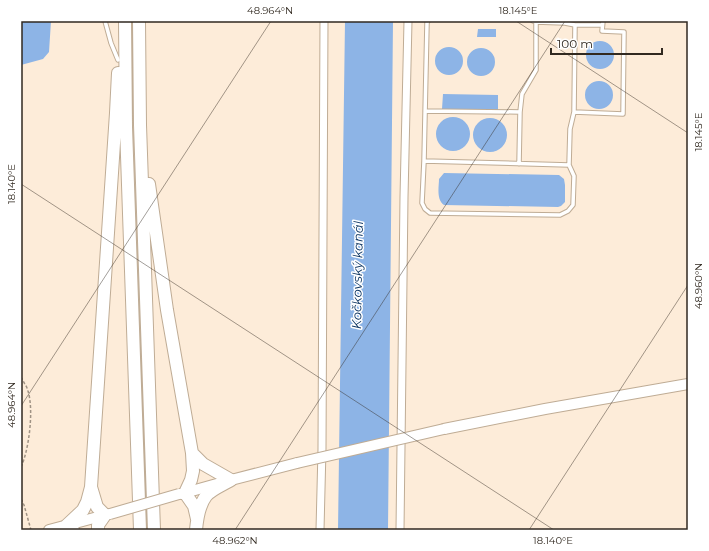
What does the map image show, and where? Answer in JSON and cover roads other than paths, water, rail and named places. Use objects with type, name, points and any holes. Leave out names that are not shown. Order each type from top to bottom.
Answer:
[{"type":"highway","points":[[124,21],[126,127],[140,530]]},
{"type":"highway","points":[[139,21],[140,125],[154,530]]},
{"type":"highway","points":[[67,527],[87,502],[91,487],[116,112],[118,60],[125,38]]},
{"type":"highway","points":[[140,125],[167,310],[192,454],[193,471],[191,480],[182,494],[194,506],[196,524]]},
{"type":"highway","points":[[192,454],[203,464],[231,480],[207,496],[202,502],[196,524]]},
{"type":"highway","points":[[91,487],[97,507],[108,515],[98,525],[98,530]]},
{"type":"main road","points":[[49,530],[67,527],[231,480],[444,429],[564,405],[688,384]]},
{"type":"street","points":[[320,530],[322,441],[324,21]]},
{"type":"street","points":[[400,530],[404,197],[408,21]]},
{"type":"lane","points":[[105,21],[111,43],[118,60]]},
{"type":"lane","points":[[428,21],[426,23],[422,203],[425,210],[430,213],[560,215],[568,211],[573,205],[574,176],[569,165],[570,129],[574,112],[575,25]]},
{"type":"lane","points":[[519,164],[520,112],[522,94],[536,70],[535,22],[565,23],[575,25],[602,23],[602,31],[624,32],[623,114],[574,112]]},
{"type":"lane","points":[[425,111],[520,112]]},
{"type":"lane","points":[[424,161],[569,165]]},
{"type":"water","points":[[21,21],[51,21],[49,52],[43,59],[21,65]]},
{"type":"water","name":"Kočkovský kanál","points":[[345,21],[393,21],[388,530],[338,530]]},
{"type":"water","points":[[478,29],[496,29],[496,37],[477,37]]},
{"type":"water","points":[[600,41],[610,45],[614,55],[610,65],[600,69],[590,65],[586,55],[590,45]]},
{"type":"water","points":[[449,47],[459,51],[463,61],[459,71],[449,75],[439,71],[435,61],[439,51]]},
{"type":"water","points":[[481,48],[491,52],[495,62],[491,72],[481,76],[471,72],[467,62],[471,52]]},
{"type":"water","points":[[599,81],[609,85],[613,95],[609,105],[599,109],[589,105],[585,95],[589,85]]},
{"type":"water","points":[[443,94],[498,95],[498,110],[442,109]]},
{"type":"water","points":[[453,117],[465,122],[470,134],[465,146],[453,151],[441,146],[436,134],[441,122]]},
{"type":"water","points":[[487,118],[493,118],[502,123],[506,129],[506,141],[502,147],[493,152],[487,152],[478,147],[473,138],[473,132],[478,123]]},
{"type":"water","points":[[444,173],[559,175],[564,179],[565,202],[558,207],[444,205],[440,200],[438,189],[439,179]]}]
